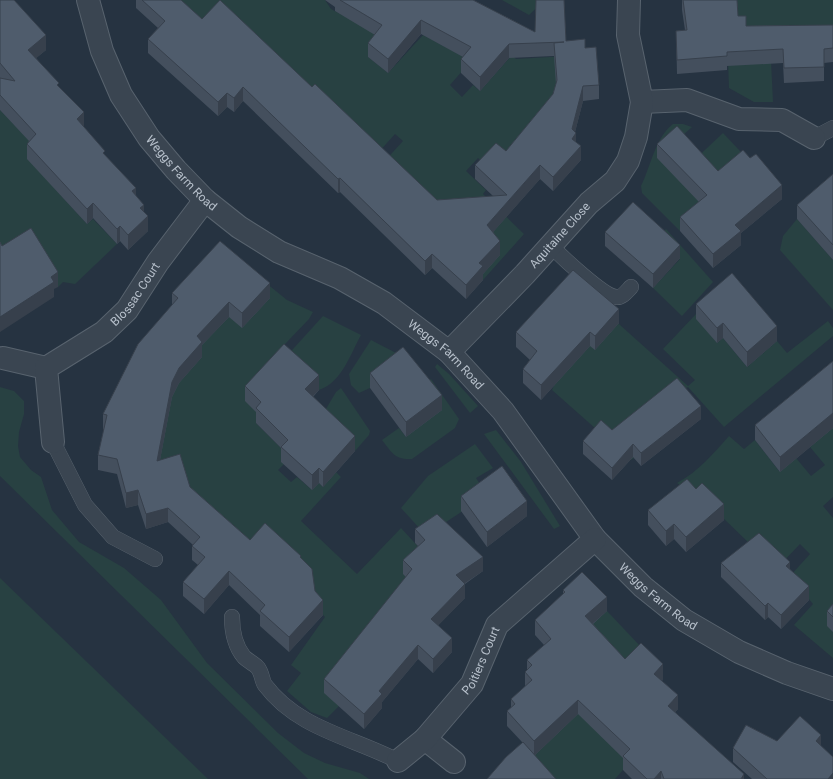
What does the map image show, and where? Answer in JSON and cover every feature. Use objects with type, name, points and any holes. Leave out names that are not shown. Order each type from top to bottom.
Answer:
[{"type":"street","name":"Weggs Farm Road","points":[[88,0],[102,50],[121,95],[149,138],[176,170],[205,200],[239,227],[279,252],[340,278],[384,303],[449,352],[503,411],[595,539],[643,587],[684,620],[740,652],[787,673],[833,689]]},
{"type":"street","name":"Aquitaine Close","points":[[449,352],[551,246],[589,203],[616,181],[630,155],[636,137],[642,102],[628,35],[629,0]]},
{"type":"street","points":[[642,102],[687,100],[739,119],[782,120],[814,138]]},
{"type":"street","name":"Blossac Court","points":[[46,368],[104,332],[127,310],[158,262],[205,200]]},
{"type":"street","points":[[3,358],[46,368],[52,442]]},
{"type":"street","name":"Poitiers Court","points":[[398,761],[425,740],[472,684],[497,625],[595,539]]},
{"type":"street","points":[[425,740],[454,762]]},
{"type":"lane","points":[[814,138],[833,128]]},
{"type":"lane","points":[[551,246],[596,285],[614,297],[620,297],[631,287]]},
{"type":"lane","points":[[52,442],[85,505],[113,537],[155,559]]},
{"type":"lane","points":[[232,617],[232,631],[244,657],[258,668],[264,684],[286,708],[309,723],[354,743],[377,750],[398,761]]},
{"type":"green space","points":[[167,0],[325,0],[331,9],[352,20],[401,11],[368,57],[388,73],[423,35],[464,57],[470,62],[450,85],[462,97],[473,85],[480,91],[512,55],[516,59],[566,56],[556,83],[548,130],[487,166],[478,158],[466,171],[486,190],[483,194],[524,234],[483,280],[479,277],[458,237],[382,164],[403,141],[395,134],[377,154],[202,33]]},
{"type":"green space","points":[[502,0],[545,0],[529,15]]},
{"type":"green space","points":[[736,0],[833,0],[833,39],[770,40],[773,102],[754,102],[729,88],[728,61]]},
{"type":"green space","points":[[53,104],[54,188],[87,224],[93,219],[117,244],[75,284],[63,282],[58,287],[31,243],[0,255],[0,110],[22,133]]},
{"type":"green space","points":[[673,124],[683,124],[692,127],[657,158],[689,165],[723,133],[756,168],[680,231],[642,193],[641,186],[658,144]]},
{"type":"green space","points":[[797,219],[833,260],[833,310],[780,250],[783,236]]},
{"type":"green space","points":[[666,229],[713,282],[682,316],[653,288],[680,259],[658,238]]},
{"type":"green space","points":[[266,283],[287,300],[313,312],[309,319],[246,385],[253,392],[261,417],[256,423],[288,455],[284,464],[278,470],[291,482],[297,477],[312,490],[319,483],[323,487],[336,472],[341,477],[301,521],[357,574],[401,528],[425,554],[412,583],[339,706],[327,718],[311,712],[287,691],[301,673],[291,665],[325,617],[308,599],[128,463],[159,381],[196,350],[228,316]]},
{"type":"green space","points":[[696,314],[717,343],[723,338],[747,367],[777,341],[787,353],[828,321],[833,328],[833,336],[724,427],[688,387],[618,440],[634,458],[631,460],[552,390],[555,383],[610,316],[688,386],[695,380],[663,349]]},
{"type":"green space","points":[[323,316],[361,335],[349,359],[334,381],[319,390],[284,359]]},
{"type":"green space","points":[[371,340],[398,354],[370,388],[359,393],[351,385],[349,374]]},
{"type":"green space","points":[[437,364],[449,374],[478,406],[470,413],[435,367]]},
{"type":"green space","points":[[431,379],[459,419],[455,428],[412,459],[398,457],[391,452],[382,440],[399,428],[406,437],[422,386]]},
{"type":"green space","points":[[0,387],[14,391],[24,401],[24,414],[19,432],[18,446],[20,457],[31,470],[41,477],[52,510],[79,542],[124,568],[161,600],[207,663],[278,733],[304,753],[325,763],[360,773],[369,779],[308,779],[0,476]]},
{"type":"green space","points":[[341,388],[370,431],[369,435],[355,451],[320,419],[336,392]]},
{"type":"green space","points":[[833,427],[833,497],[823,506],[833,518],[833,658],[794,625],[813,604],[790,576],[810,554],[800,544],[779,566],[750,544],[722,517],[677,483],[699,468],[729,436],[744,449],[755,440],[779,471],[796,458],[811,476],[825,465],[810,447]]},
{"type":"green space","points":[[496,430],[521,462],[560,526],[554,529],[484,434]]},
{"type":"green space","points":[[475,444],[493,468],[476,478],[487,495],[434,530],[442,553],[401,508],[428,476]]},
{"type":"green space","points":[[0,578],[208,779],[0,779]]},
{"type":"green space","points":[[607,611],[641,647],[629,763],[615,779],[543,779],[534,756],[586,630]]},
{"type":"building","points":[[0,0],[14,0],[46,35],[28,50],[59,83],[57,85],[84,112],[77,119],[105,151],[103,153],[136,188],[132,191],[144,205],[140,208],[148,216],[128,235],[120,226],[117,229],[93,203],[87,209],[27,144],[36,134],[0,95],[0,78],[15,81],[0,63]]},
{"type":"building","points":[[142,0],[181,0],[202,19],[220,0],[312,87],[315,84],[437,200],[507,195],[475,165],[496,143],[506,151],[553,94],[557,80],[554,43],[564,42],[509,44],[480,77],[461,59],[471,47],[421,20],[388,59],[368,43],[382,25],[340,0],[473,0],[535,32],[536,0],[564,0],[566,41],[585,39],[585,48],[596,47],[599,85],[583,86],[572,129],[576,133],[572,139],[581,146],[553,177],[540,165],[487,225],[500,241],[479,263],[483,266],[466,285],[432,254],[425,261],[340,178],[338,179],[243,87],[234,98],[227,93],[218,102],[148,39],[165,21]]},
{"type":"building","points":[[683,0],[737,0],[738,16],[746,16],[746,26],[833,25],[833,48],[824,49],[824,67],[784,68],[783,49],[727,52],[727,56],[677,60],[676,31],[687,30]]},
{"type":"building","points":[[677,126],[718,171],[743,150],[750,158],[756,154],[782,185],[735,225],[741,231],[713,254],[680,217],[707,195],[657,144]]},
{"type":"building","points":[[833,174],[833,245],[797,205]]},
{"type":"building","points":[[633,202],[680,245],[653,274],[605,232]]},
{"type":"building","points":[[31,228],[58,272],[51,277],[54,282],[0,317],[0,242],[2,246]]},
{"type":"building","points":[[220,241],[270,283],[242,313],[229,302],[197,336],[202,342],[179,368],[172,382],[157,461],[180,454],[190,487],[250,540],[265,523],[301,556],[300,557],[312,569],[315,591],[323,600],[289,637],[260,611],[265,605],[229,571],[204,599],[183,582],[205,557],[192,546],[200,537],[168,508],[146,514],[138,490],[126,493],[117,459],[98,455],[107,415],[103,414],[138,344],[178,298],[172,293]]},
{"type":"building","points":[[573,270],[619,309],[595,336],[590,332],[541,385],[523,369],[537,351],[516,332]]},
{"type":"building","points":[[732,273],[777,326],[747,352],[723,323],[717,328],[696,304]]},
{"type":"building","points":[[284,344],[319,375],[305,389],[355,436],[323,472],[319,468],[312,475],[281,447],[288,440],[256,408],[261,402],[245,386]]},
{"type":"building","points":[[403,347],[442,395],[406,422],[370,373]]},
{"type":"building","points":[[833,361],[833,413],[780,457],[755,425]]},
{"type":"building","points":[[677,378],[701,406],[641,453],[633,444],[612,468],[583,441],[601,420],[612,430]]},
{"type":"building","points":[[502,466],[527,501],[487,532],[461,496]]},
{"type":"building","points":[[687,479],[696,489],[702,483],[724,504],[686,537],[674,524],[666,531],[648,510]]},
{"type":"building","points":[[437,514],[483,557],[456,575],[465,584],[431,619],[452,638],[433,659],[418,645],[379,691],[382,694],[364,714],[324,679],[412,569],[403,560],[425,540],[415,529]]},
{"type":"building","points":[[759,533],[790,562],[786,566],[809,586],[781,615],[768,603],[765,606],[721,563]]},
{"type":"building","points":[[582,572],[607,597],[585,616],[625,659],[641,643],[663,664],[654,674],[678,695],[668,706],[744,774],[741,779],[664,779],[661,771],[654,779],[647,779],[623,756],[630,749],[578,700],[534,741],[507,711],[515,704],[511,699],[532,680],[525,672],[532,665],[527,660],[551,639],[535,620],[565,592],[563,590]]},
{"type":"building","points":[[833,604],[833,617],[827,611]]},
{"type":"building","points":[[800,716],[821,735],[816,741],[833,757],[833,773],[828,779],[767,779],[733,748],[746,725],[777,741]]},
{"type":"building","points":[[523,742],[556,779],[487,779],[506,757]]}]
